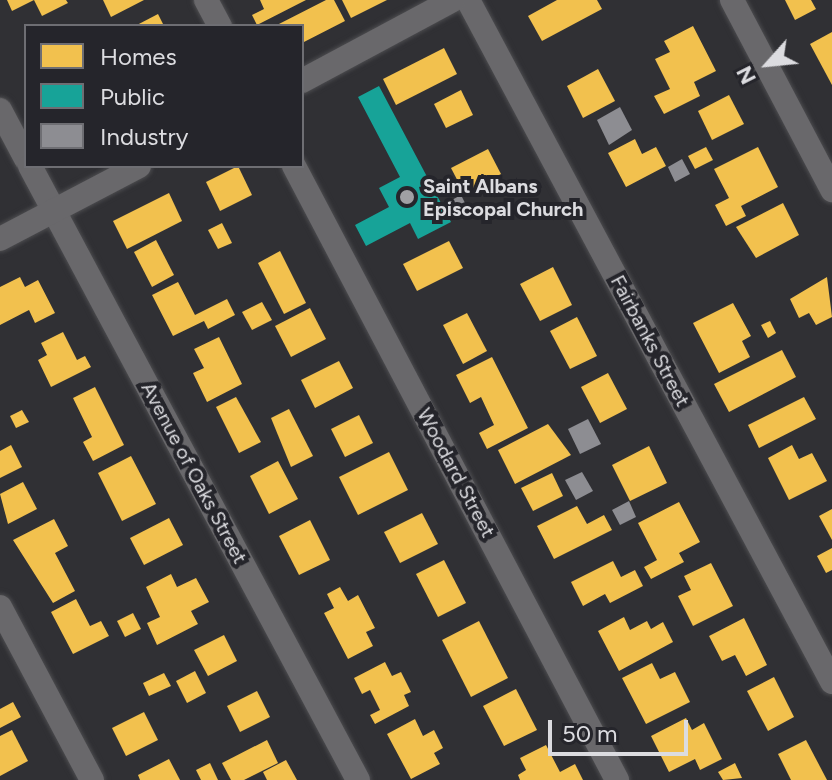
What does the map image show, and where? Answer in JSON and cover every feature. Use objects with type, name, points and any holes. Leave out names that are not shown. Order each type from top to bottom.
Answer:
[{"type":"street","points":[[206,0],[219,24]]},
{"type":"street","points":[[304,80],[453,0]]},
{"type":"street","name":"Fairbanks Street","points":[[468,0],[832,682]]},
{"type":"street","points":[[732,0],[832,190]]},
{"type":"street","points":[[0,110],[24,155]]},
{"type":"street","name":"Avenue of Oaks Street","points":[[31,168],[358,780]]},
{"type":"street","points":[[0,239],[135,168]]},
{"type":"street","name":"Woodard Street","points":[[295,168],[617,780]]},
{"type":"street","points":[[0,607],[92,780]]},
{"type":"building: Homes","points":[[7,0],[34,0],[12,11]]},
{"type":"building: Homes","points":[[34,0],[66,0],[68,3],[42,16]]},
{"type":"building: Homes","points":[[103,0],[144,0],[111,17]]},
{"type":"building: Homes","points":[[260,0],[306,0],[256,24],[252,15],[264,9]]},
{"type":"building: Homes","points":[[326,0],[334,0],[345,21],[304,42],[304,24],[279,24]]},
{"type":"building: Homes","points":[[342,0],[387,0],[351,18]]},
{"type":"building: Homes","points":[[557,0],[597,0],[602,9],[542,41],[528,16]]},
{"type":"building: Homes","points":[[785,0],[811,0],[816,9],[795,20]]},
{"type":"building: Homes","points":[[158,14],[163,24],[139,24]]},
{"type":"building: Homes","points":[[693,26],[716,71],[694,82],[700,96],[664,114],[654,96],[670,89],[655,59],[670,52],[664,41]]},
{"type":"building: Homes","points":[[832,32],[832,85],[810,44]]},
{"type":"building: Homes","points":[[444,48],[457,74],[396,105],[383,79]]},
{"type":"building: Homes","points":[[598,69],[615,101],[583,118],[567,86]]},
{"type":"building: Homes","points":[[461,90],[473,115],[446,128],[434,104]]},
{"type":"building: Homes","points":[[729,95],[744,124],[712,140],[698,111]]},
{"type":"building: Homes","points":[[635,139],[642,154],[656,147],[666,166],[626,187],[608,153]]},
{"type":"building: Homes","points":[[706,147],[713,160],[695,169],[688,156]]},
{"type":"building: Homes","points":[[758,147],[778,187],[741,206],[746,216],[726,226],[715,205],[729,198],[714,169]]},
{"type":"building: Homes","points":[[488,149],[501,174],[464,193],[451,168]]},
{"type":"building: Homes","points":[[239,168],[252,195],[220,211],[206,182]]},
{"type":"building: Homes","points":[[169,193],[182,221],[127,249],[113,221]]},
{"type":"building: Homes","points":[[783,203],[799,235],[756,258],[736,227]]},
{"type":"building: Homes","points":[[222,223],[232,243],[218,249],[208,230]]},
{"type":"building: Homes","points":[[156,240],[174,275],[152,287],[134,252]]},
{"type":"building: Homes","points":[[449,241],[463,268],[417,291],[403,264]]},
{"type":"building: Homes","points":[[280,251],[306,303],[284,314],[258,263]]},
{"type":"building: Homes","points":[[553,267],[572,305],[540,321],[520,284]]},
{"type":"building: Homes","points":[[20,277],[25,287],[38,280],[55,313],[35,323],[29,310],[0,325],[0,287]]},
{"type":"building: Homes","points":[[827,277],[832,317],[816,325],[809,313],[799,318],[790,299]]},
{"type":"building: Homes","points":[[178,282],[195,315],[227,299],[235,315],[208,329],[204,321],[173,336],[152,295]]},
{"type":"building: Homes","points":[[262,302],[272,320],[252,330],[242,312]]},
{"type":"building: Homes","points":[[733,303],[751,336],[742,341],[750,357],[719,373],[693,323]]},
{"type":"building: Homes","points":[[310,308],[326,339],[291,357],[275,326]]},
{"type":"building: Homes","points":[[467,313],[487,351],[463,364],[443,325]]},
{"type":"building: Homes","points":[[577,317],[597,356],[570,369],[550,331]]},
{"type":"building: Homes","points":[[770,321],[776,333],[768,338],[761,325]]},
{"type":"building: Homes","points":[[63,332],[77,360],[85,356],[91,367],[51,387],[38,360],[47,355],[41,343]]},
{"type":"building: Homes","points":[[219,337],[242,384],[207,402],[193,373],[204,368],[194,349]]},
{"type":"building: Homes","points":[[782,350],[796,377],[729,412],[714,384]]},
{"type":"building: Homes","points":[[492,357],[528,428],[487,449],[479,433],[494,425],[481,397],[470,403],[456,375]]},
{"type":"building: Homes","points":[[339,361],[353,388],[315,408],[301,380]]},
{"type":"building: Homes","points":[[608,373],[627,409],[600,423],[581,387]]},
{"type":"building: Homes","points":[[95,387],[124,445],[93,461],[83,442],[92,437],[73,398]]},
{"type":"building: Homes","points":[[236,397],[261,442],[239,453],[216,407]]},
{"type":"building: Homes","points":[[804,397],[816,419],[759,448],[748,425]]},
{"type":"building: Homes","points":[[289,409],[313,456],[291,467],[271,418]]},
{"type":"building: Homes","points":[[22,410],[29,422],[16,428],[10,416]]},
{"type":"building: Homes","points":[[359,415],[373,443],[345,457],[331,429]]},
{"type":"building: Homes","points":[[548,424],[571,455],[515,484],[498,450]]},
{"type":"building: Homes","points":[[11,445],[22,467],[0,478],[0,451]]},
{"type":"building: Homes","points":[[792,445],[799,459],[812,453],[827,481],[789,500],[768,458]]},
{"type":"building: Homes","points":[[649,446],[667,483],[630,501],[612,465]]},
{"type":"building: Homes","points":[[389,452],[408,490],[358,515],[339,477]]},
{"type":"building: Homes","points":[[131,456],[156,504],[122,521],[98,473]]},
{"type":"building: Homes","points":[[278,461],[298,499],[269,514],[250,476]]},
{"type":"building: Homes","points":[[552,473],[563,496],[533,511],[521,488]]},
{"type":"building: Homes","points":[[23,482],[37,509],[8,524],[0,494]]},
{"type":"building: Homes","points":[[679,502],[700,542],[679,553],[684,562],[651,579],[644,567],[657,560],[638,523]]},
{"type":"building: Homes","points":[[577,506],[587,524],[604,515],[612,530],[554,559],[537,526]]},
{"type":"building: Homes","points":[[832,509],[832,540],[819,516]]},
{"type":"building: Homes","points":[[422,513],[438,544],[400,563],[384,532]]},
{"type":"building: Homes","points":[[169,518],[183,545],[144,565],[130,538]]},
{"type":"building: Homes","points":[[54,519],[68,546],[55,553],[75,591],[53,603],[13,540]]},
{"type":"building: Homes","points":[[310,520],[330,560],[299,575],[279,536]]},
{"type":"building: Homes","points":[[832,548],[832,570],[826,573],[817,556]]},
{"type":"building: Homes","points":[[444,560],[466,603],[438,617],[416,574]]},
{"type":"building: Homes","points":[[613,561],[621,577],[635,570],[643,586],[610,603],[605,594],[583,606],[571,582]]},
{"type":"building: Homes","points":[[711,563],[733,606],[693,626],[678,596],[691,590],[684,576]]},
{"type":"building: Homes","points":[[171,574],[177,587],[196,578],[209,602],[191,611],[198,624],[157,645],[147,623],[160,617],[146,587]]},
{"type":"building: Homes","points":[[340,587],[348,601],[358,595],[375,628],[366,632],[373,646],[348,659],[324,613],[334,608],[327,594]]},
{"type":"building: Homes","points":[[76,599],[90,626],[101,621],[109,636],[73,654],[51,612]]},
{"type":"building: Homes","points":[[133,613],[141,629],[125,637],[117,621]]},
{"type":"building: Homes","points":[[624,617],[630,630],[647,621],[651,629],[663,622],[673,642],[619,671],[598,631]]},
{"type":"building: Homes","points":[[744,618],[767,665],[746,676],[735,655],[722,661],[709,636]]},
{"type":"building: Homes","points":[[479,621],[508,678],[471,697],[442,640]]},
{"type":"building: Homes","points":[[224,635],[237,661],[208,676],[194,650]]},
{"type":"building: Homes","points":[[385,662],[392,676],[401,672],[411,692],[404,695],[409,706],[375,724],[370,715],[380,710],[370,690],[362,694],[354,678]]},
{"type":"building: Homes","points":[[652,663],[660,679],[675,672],[690,702],[646,724],[622,678]]},
{"type":"building: Homes","points":[[195,671],[206,693],[187,703],[176,681]]},
{"type":"building: Homes","points":[[164,673],[171,686],[149,696],[143,683]]},
{"type":"building: Homes","points":[[774,677],[794,717],[768,731],[747,691]]},
{"type":"building: Homes","points":[[516,689],[537,730],[504,746],[483,706]]},
{"type":"building: Homes","points":[[257,691],[270,717],[240,732],[227,706]]},
{"type":"building: Homes","points":[[13,702],[21,717],[0,728],[0,709]]},
{"type":"building: Homes","points":[[144,712],[158,740],[126,756],[112,728]]},
{"type":"building: Homes","points":[[686,718],[692,730],[704,723],[722,759],[700,770],[695,759],[669,772],[651,736]]},
{"type":"building: Homes","points":[[415,719],[423,736],[434,730],[443,748],[434,753],[440,764],[411,779],[387,734]]},
{"type":"building: Homes","points":[[12,730],[28,761],[0,776],[0,736]]},
{"type":"building: Homes","points":[[267,740],[278,763],[244,780],[231,780],[222,763]]},
{"type":"building: Homes","points":[[806,740],[827,780],[791,780],[778,754]]},
{"type":"building: Homes","points":[[546,745],[560,772],[575,764],[583,780],[520,780],[518,775],[526,770],[520,758]]},
{"type":"building: Homes","points":[[169,759],[180,780],[140,780],[138,775]]},
{"type":"building: Homes","points":[[286,760],[297,780],[267,780],[263,772]]},
{"type":"building: Homes","points":[[210,763],[218,780],[201,780],[196,770]]},
{"type":"building: Homes","points":[[735,763],[742,778],[723,780],[718,772]]},
{"type":"building: Public","points":[[379,86],[451,222],[418,239],[410,223],[366,246],[355,225],[389,207],[379,188],[400,177],[358,97]]},
{"type":"building: Industry","points":[[620,107],[632,130],[609,145],[597,120]]},
{"type":"building: Industry","points":[[682,159],[690,174],[675,182],[668,167]]},
{"type":"building: Industry","points":[[461,195],[470,213],[459,218],[450,201]]},
{"type":"building: Industry","points":[[588,419],[601,444],[580,454],[568,429]]},
{"type":"building: Industry","points":[[582,472],[593,491],[576,500],[565,480]]},
{"type":"building: Industry","points":[[629,501],[636,517],[620,525],[612,510]]},
{"type":"place","name":"Saint Albans Episcopal Church","points":[[407,197]]}]
